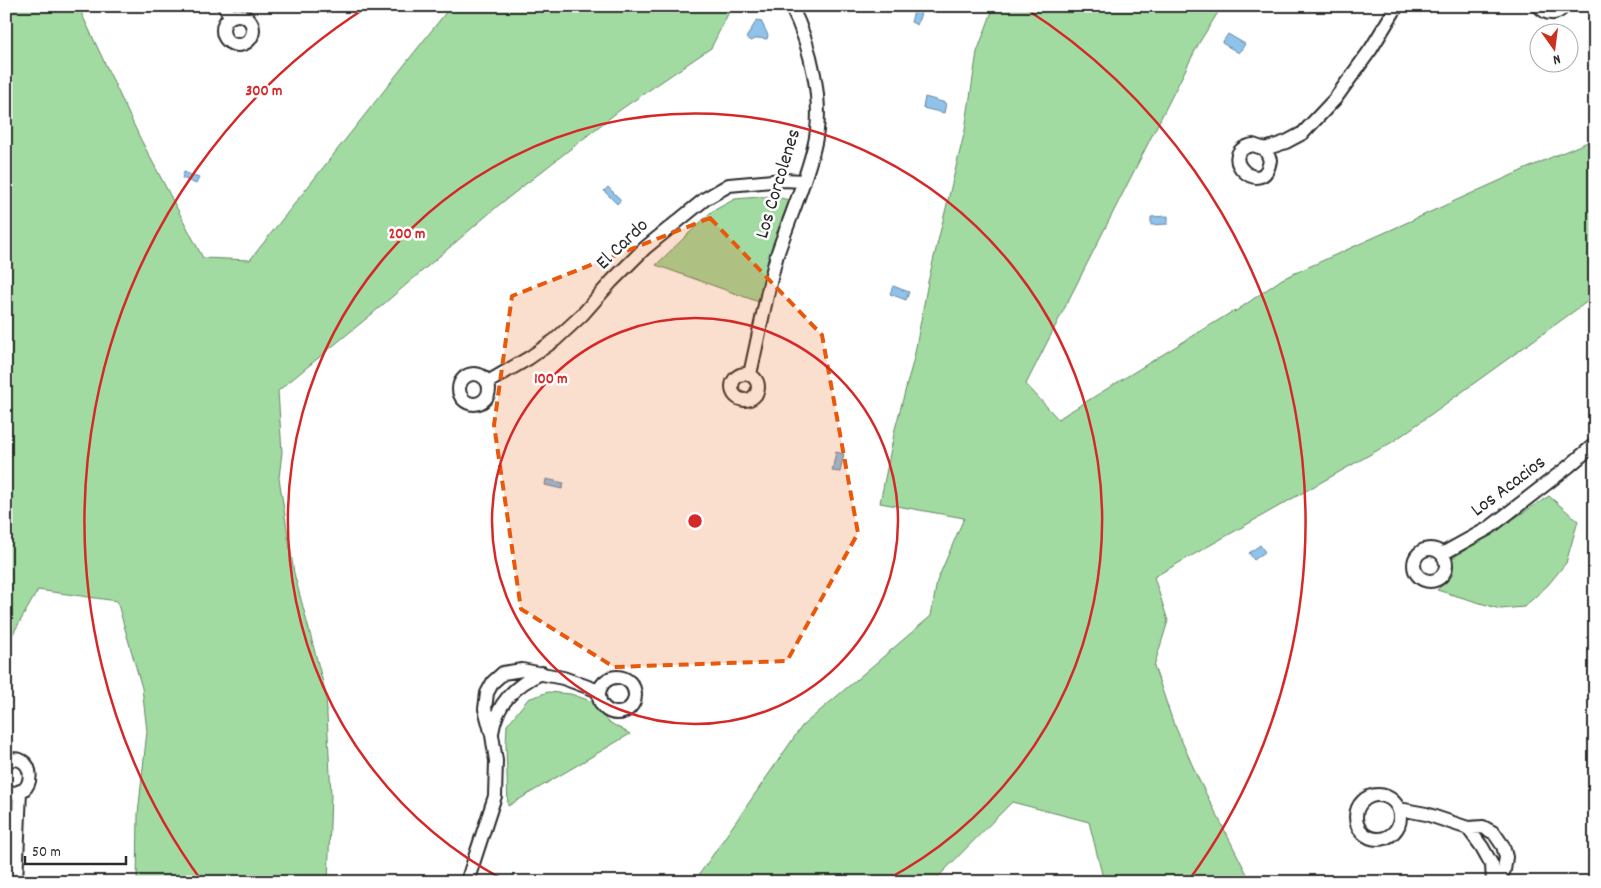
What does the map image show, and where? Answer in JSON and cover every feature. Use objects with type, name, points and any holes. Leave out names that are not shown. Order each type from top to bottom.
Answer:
[{"type":"street","name":"Los Corcolenes","points":[[750,374],[761,318],[778,255],[815,145],[818,106],[813,70],[802,27],[791,6]]},
{"type":"street","points":[[1265,149],[1286,142],[1303,133],[1335,99],[1372,49],[1397,6]]},
{"type":"street","points":[[1539,6],[1550,14],[1558,12],[1564,6]]},
{"type":"street","name":"El Cardo","points":[[488,382],[555,340],[645,248],[704,199],[729,185],[783,180],[804,181]]},
{"type":"street","name":"Los Acacios","points":[[1442,554],[1489,528],[1595,444]]},
{"type":"street","points":[[468,882],[494,796],[496,761],[485,709],[487,693],[493,682],[503,673],[516,670],[564,678],[599,691]]},
{"type":"street","points":[[492,735],[495,719],[505,700],[520,684],[542,673]]},
{"type":"street","points":[[6,761],[18,760],[23,762],[30,771],[29,782],[25,788],[14,793],[6,791]]},
{"type":"street","points":[[16,882],[20,791]]},
{"type":"street","points":[[1399,809],[1426,814],[1468,828],[1484,827],[1494,833],[1503,846],[1506,857],[1504,870],[1498,882]]},
{"type":"street","points":[[1468,828],[1482,846],[1492,865],[1493,882]]},
{"type":"highlighted area","points":[[710,218],[822,335],[858,533],[787,661],[614,667],[521,609],[494,425],[512,296]]},
{"type":"green space","points":[[6,6],[78,6],[140,138],[203,258],[250,260],[451,6],[732,6],[711,48],[620,110],[499,205],[372,314],[278,391],[282,452],[279,478],[294,573],[326,694],[331,795],[328,882],[137,882],[138,814],[147,731],[142,688],[117,601],[38,590],[6,646]]},
{"type":"green space","points":[[994,6],[1222,6],[1199,43],[1026,384],[1058,419],[1236,311],[1282,279],[1595,139],[1595,296],[1394,441],[1154,577],[1168,621],[1154,666],[1172,719],[1198,778],[1251,882],[1104,882],[1089,822],[1012,802],[933,882],[694,882],[802,726],[931,616],[937,581],[964,518],[880,503],[895,429],[914,358],[928,282],[965,130],[977,52]]},
{"type":"green space","points":[[771,196],[794,201],[759,302],[656,265],[711,212],[735,199]]},
{"type":"green space","points":[[1549,496],[1578,521],[1566,563],[1548,585],[1524,607],[1500,609],[1437,590],[1453,575],[1451,559]]},
{"type":"green space","points":[[548,692],[571,694],[593,702],[607,721],[630,734],[508,806],[507,725],[528,699]]},
{"type":"water","points":[[915,8],[922,10],[917,25],[911,22]]},
{"type":"water","points":[[757,20],[761,21],[768,35],[767,39],[758,38],[751,41],[746,38]]},
{"type":"water","points":[[1228,34],[1245,44],[1239,53],[1222,43]]},
{"type":"water","points":[[925,97],[946,103],[944,113],[923,108]]},
{"type":"water","points":[[184,172],[199,178],[196,184],[182,178]]},
{"type":"water","points":[[608,187],[621,200],[617,204],[604,191]]},
{"type":"water","points":[[1168,216],[1168,224],[1151,225],[1151,217]]},
{"type":"water","points":[[893,286],[909,292],[906,300],[890,294]]},
{"type":"water","points":[[836,452],[844,454],[840,472],[832,471]]},
{"type":"water","points":[[546,479],[564,483],[562,489],[545,485]]},
{"type":"water","points":[[1260,545],[1265,552],[1254,560],[1249,553]]}]
